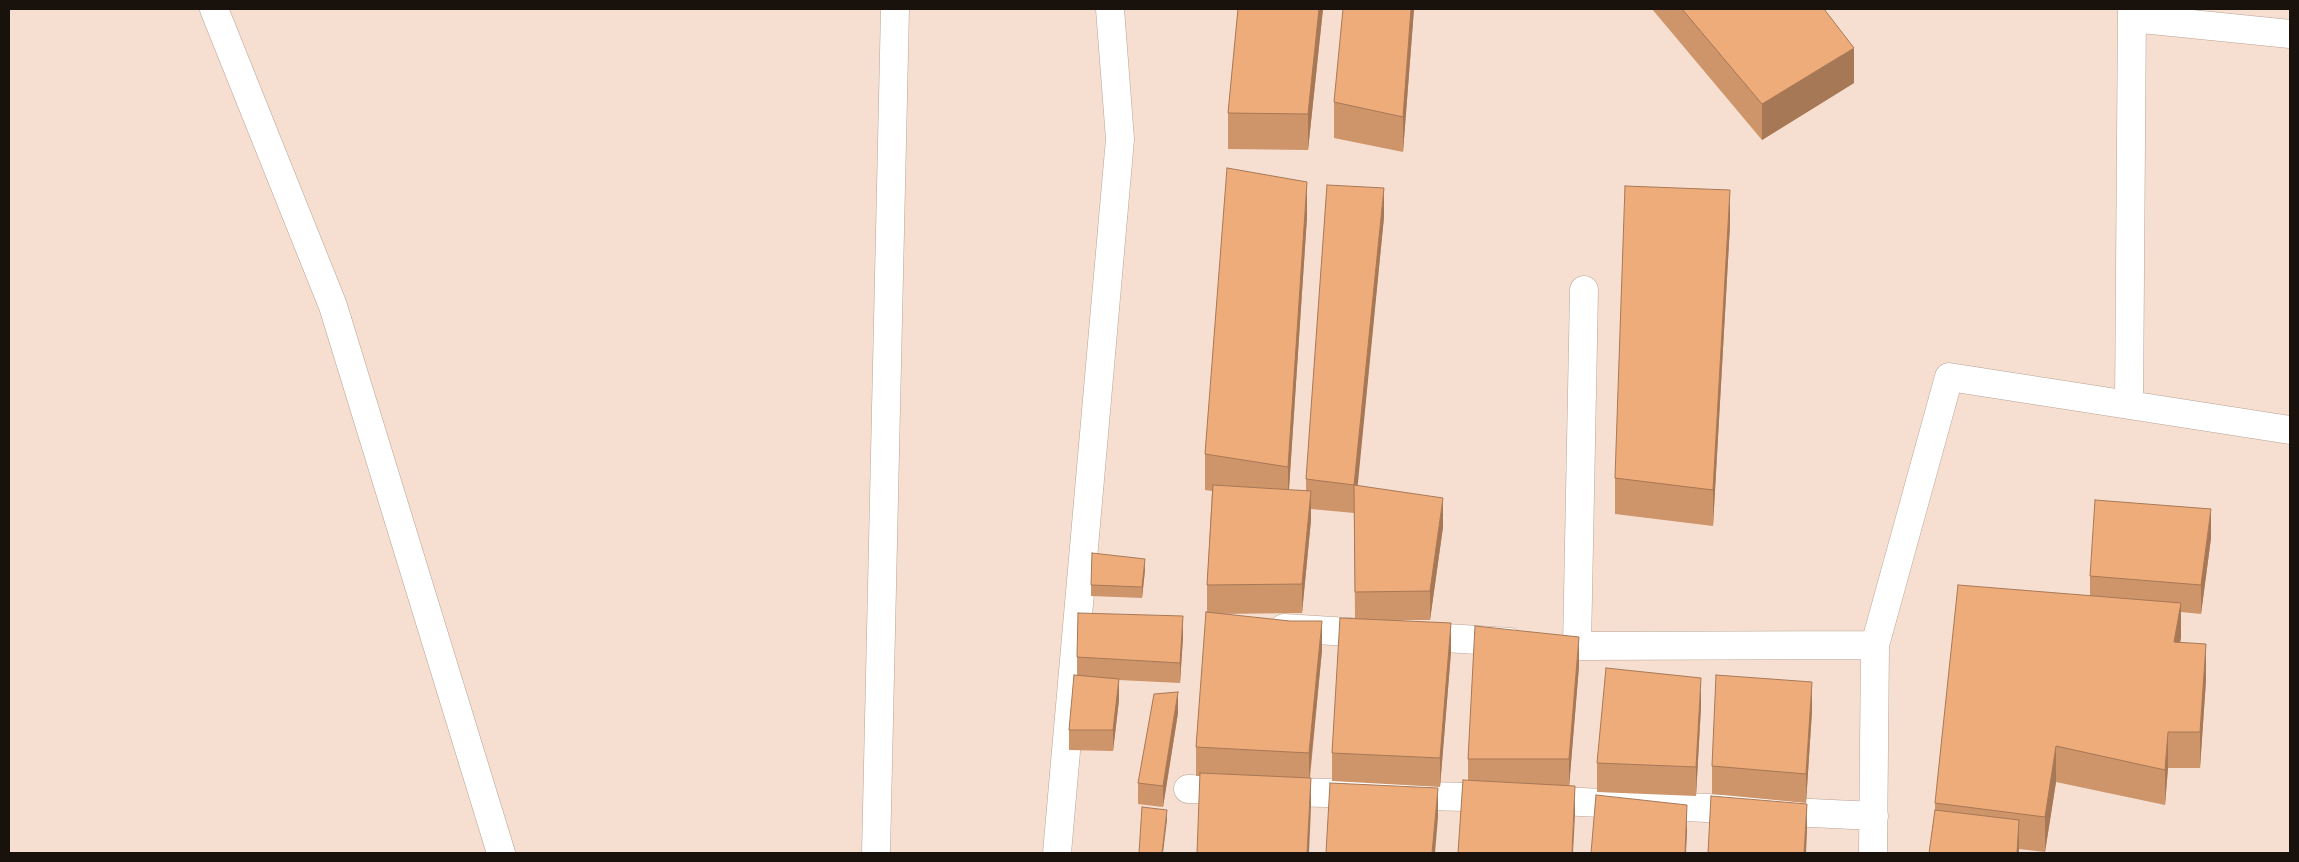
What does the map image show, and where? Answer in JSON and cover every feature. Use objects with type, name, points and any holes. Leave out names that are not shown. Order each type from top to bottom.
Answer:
[{"type":"street","points":[[214,9],[333,306],[501,853]]},
{"type":"street","points":[[876,853],[895,9]]},
{"type":"street","points":[[1057,853],[1120,139],[1110,9]]},
{"type":"street","points":[[2130,405],[2132,14],[2290,34]]},
{"type":"street","points":[[1557,645],[1584,290]]},
{"type":"street","points":[[1873,853],[1875,645],[1949,377],[2290,430]]},
{"type":"street","points":[[1263,627],[1557,645],[1875,645]]},
{"type":"street","points":[[1188,789],[1499,798],[1874,816]]},
{"type":"building","points":[[1238,9],[1319,9],[1308,114],[1228,113]]},
{"type":"building","points":[[1343,9],[1411,9],[1403,117],[1334,102]]},
{"type":"building","points":[[1682,9],[1824,9],[1854,48],[1762,104]]},
{"type":"building","points":[[1227,168],[1307,182],[1288,467],[1205,454]]},
{"type":"building","points":[[1327,185],[1384,188],[1354,485],[1306,479]]},
{"type":"building","points":[[1625,186],[1730,190],[1713,490],[1615,478]]},
{"type":"building","points":[[1213,485],[1311,491],[1302,584],[1207,585]]},
{"type":"building","points":[[1354,485],[1443,498],[1430,591],[1355,592]]},
{"type":"building","points":[[2095,500],[2211,509],[2201,585],[2090,576]]},
{"type":"building","points":[[1092,553],[1145,559],[1142,587],[1091,585]]},
{"type":"building","points":[[1958,585],[2181,603],[2174,642],[2206,644],[2200,732],[2168,732],[2165,770],[2056,746],[2045,817],[1935,803]]},
{"type":"building","points":[[1206,612],[1290,621],[1322,621],[1309,753],[1196,747]]},
{"type":"building","points":[[1078,613],[1183,616],[1180,663],[1077,657]]},
{"type":"building","points":[[1340,618],[1451,623],[1440,758],[1332,753]]},
{"type":"building","points":[[1475,626],[1579,637],[1569,759],[1468,759]]},
{"type":"building","points":[[1606,668],[1701,678],[1696,767],[1597,763]]},
{"type":"building","points":[[1074,675],[1119,679],[1113,730],[1069,730]]},
{"type":"building","points":[[1716,675],[1812,682],[1806,774],[1712,766]]},
{"type":"building","points":[[1178,692],[1163,786],[1138,783],[1154,694]]},
{"type":"building","points":[[1200,773],[1311,778],[1307,853],[1197,853]]},
{"type":"building","points":[[1463,780],[1575,786],[1572,853],[1458,853]]},
{"type":"building","points":[[1330,783],[1438,788],[1432,853],[1326,853]]},
{"type":"building","points":[[1596,795],[1687,805],[1685,853],[1591,853]]},
{"type":"building","points":[[1711,796],[1807,804],[1804,853],[1708,853]]},
{"type":"building","points":[[1142,807],[1167,810],[1162,853],[1139,853]]},
{"type":"building","points":[[1935,810],[2019,820],[2017,853],[1929,853]]}]
